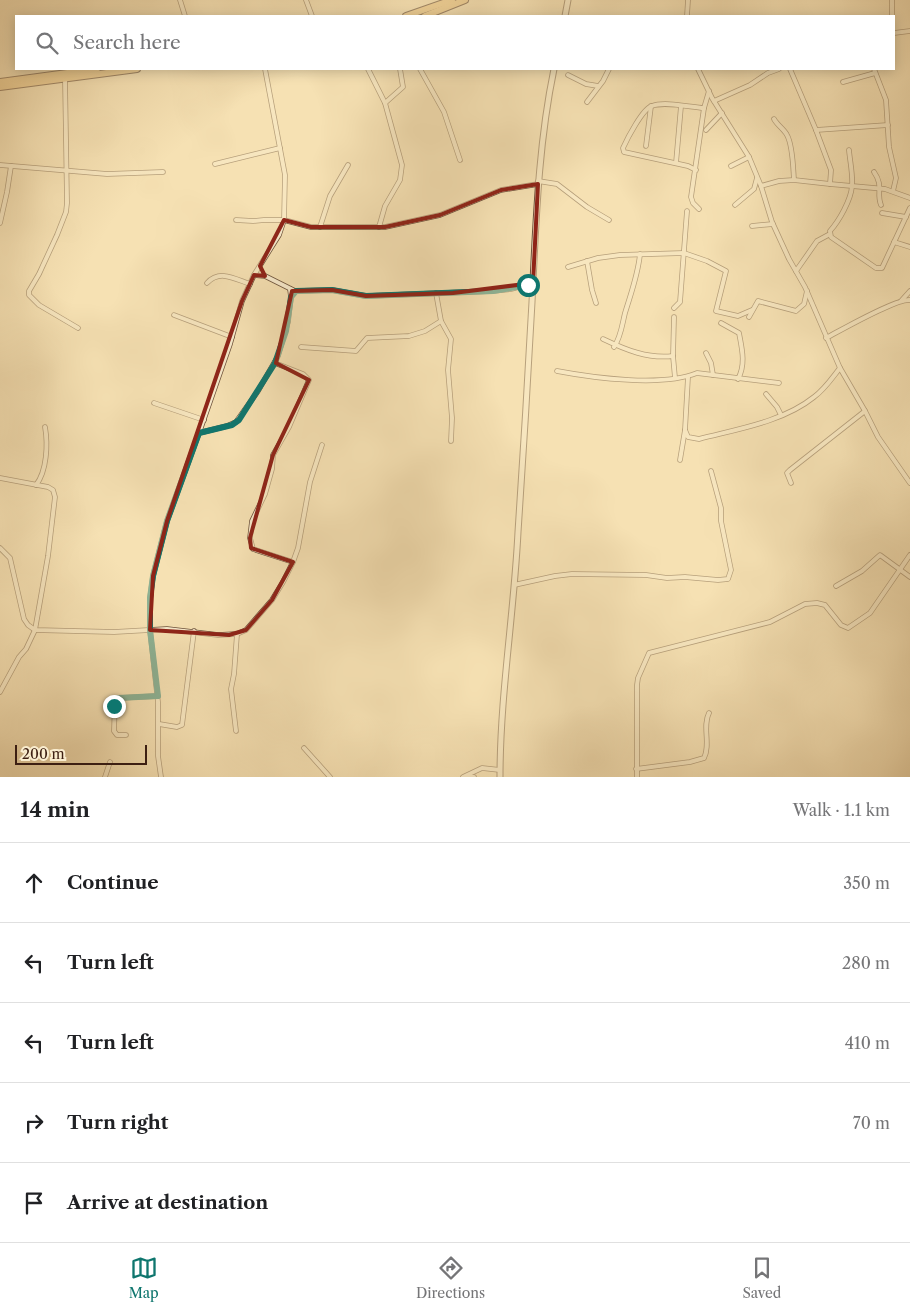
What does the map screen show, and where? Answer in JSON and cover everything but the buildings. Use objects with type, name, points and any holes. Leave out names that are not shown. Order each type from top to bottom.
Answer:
[{"type":"main road","points":[[434,9],[452,0]]},
{"type":"main road","points":[[410,15],[465,0]]},
{"type":"main road","points":[[0,82],[90,70]]},
{"type":"main road","points":[[0,87],[130,70]]},
{"type":"street","points":[[180,0],[185,15]]},
{"type":"street","points":[[306,0],[312,15]]},
{"type":"street","points":[[565,15],[568,0]]},
{"type":"street","points":[[687,15],[688,0]]},
{"type":"street","points":[[892,0],[892,15]]},
{"type":"street","points":[[895,33],[910,31]]},
{"type":"street","points":[[161,777],[158,756],[158,696],[150,630],[150,598],[153,576],[167,521],[204,420],[242,301],[254,276],[279,235],[284,220],[285,175],[264,70]]},
{"type":"street","points":[[368,70],[385,103],[402,165],[400,180],[385,206],[378,227]]},
{"type":"street","points":[[385,103],[403,86],[400,70]]},
{"type":"street","points":[[421,70],[444,112],[460,160]]},
{"type":"street","points":[[500,775],[518,532],[538,183],[546,108],[554,70]]},
{"type":"street","points":[[587,102],[608,70]]},
{"type":"street","points":[[698,70],[714,101],[749,157],[774,224],[807,291],[840,368],[878,437],[910,483]]},
{"type":"street","points":[[714,101],[750,85],[776,70]]},
{"type":"street","points":[[790,70],[831,170],[830,184]]},
{"type":"street","points":[[843,82],[874,71],[886,100],[888,147],[896,178],[893,191]]},
{"type":"street","points":[[568,75],[586,84],[599,86]]},
{"type":"street","points":[[65,78],[66,212],[29,295],[39,305],[78,328]]},
{"type":"street","points":[[699,209],[693,203],[691,197],[704,108],[709,91]]},
{"type":"street","points":[[696,170],[688,166],[623,151],[624,145],[642,114],[651,106],[704,108]]},
{"type":"street","points":[[646,146],[651,106]]},
{"type":"street","points":[[676,164],[681,106]]},
{"type":"street","points":[[706,130],[722,113]]},
{"type":"street","points":[[774,119],[786,133],[793,165],[794,180]]},
{"type":"street","points":[[816,130],[888,125]]},
{"type":"street","points":[[215,164],[280,148]]},
{"type":"street","points":[[796,271],[817,241],[830,234],[830,231],[840,219],[850,196],[852,186],[849,150]]},
{"type":"street","points":[[731,166],[749,157]]},
{"type":"street","points":[[0,165],[107,174],[163,172]]},
{"type":"street","points":[[320,227],[330,196],[348,165]]},
{"type":"street","points":[[0,223],[7,192],[10,166]]},
{"type":"street","points":[[874,172],[879,179],[882,205]]},
{"type":"street","points":[[735,205],[754,189],[757,178]]},
{"type":"street","points":[[761,186],[779,181],[794,180],[881,189],[893,191],[910,198]]},
{"type":"street","points":[[236,220],[284,220],[305,226],[320,227],[378,227],[440,215],[501,190],[538,183],[557,184],[587,207],[609,220]]},
{"type":"street","points":[[830,234],[833,239],[878,269],[882,268],[910,208]]},
{"type":"street","points":[[674,308],[680,302],[687,211]]},
{"type":"street","points":[[882,213],[906,217]]},
{"type":"street","points":[[752,226],[774,224]]},
{"type":"street","points":[[894,242],[910,247]]},
{"type":"street","points":[[568,267],[587,261],[620,255],[684,253],[707,261],[726,272],[716,312],[738,316],[752,310]]},
{"type":"street","points":[[615,346],[621,334],[623,321],[639,269],[640,254]]},
{"type":"street","points":[[587,261],[596,303]]},
{"type":"street","points":[[260,266],[265,276]]},
{"type":"street","points":[[207,283],[214,277],[224,276],[250,284]]},
{"type":"street","points":[[254,276],[265,276],[296,291],[332,290],[366,296],[493,291],[533,284]]},
{"type":"street","points":[[199,433],[232,425],[239,420],[275,363],[286,331],[291,297],[290,289]]},
{"type":"street","points":[[291,297],[296,291]]},
{"type":"street","points":[[749,317],[758,301],[796,311],[804,304],[807,291]]},
{"type":"street","points":[[901,301],[910,291]]},
{"type":"street","points":[[436,293],[440,320],[451,339],[448,370],[452,418],[451,441]]},
{"type":"street","points":[[826,338],[860,319],[901,301],[910,300]]},
{"type":"street","points":[[174,315],[232,337]]},
{"type":"street","points":[[674,317],[673,356],[675,378]]},
{"type":"street","points":[[301,347],[356,351],[367,338],[410,336],[425,331],[440,320]]},
{"type":"street","points":[[721,322],[739,333],[744,359],[738,378]]},
{"type":"street","points":[[603,339],[615,346],[645,356],[660,358],[673,356]]},
{"type":"street","points":[[706,353],[711,363],[713,374]]},
{"type":"street","points":[[275,363],[303,374],[309,380],[289,427],[273,455],[272,469],[265,494],[252,521],[250,538],[253,549],[293,562]]},
{"type":"street","points":[[685,430],[688,437],[699,439],[763,422],[781,415],[798,408],[813,398],[825,387],[840,368]]},
{"type":"street","points":[[557,372],[614,379],[652,380],[688,377],[697,373],[779,383]]},
{"type":"street","points":[[680,460],[685,430],[688,377]]},
{"type":"street","points":[[766,394],[781,415]]},
{"type":"street","points":[[154,403],[204,420]]},
{"type":"street","points":[[790,483],[788,473],[790,470],[865,411]]},
{"type":"street","points":[[36,485],[40,480],[47,451],[45,427]]},
{"type":"street","points":[[0,548],[10,558],[24,619],[35,630],[104,632],[167,629],[218,635],[237,634],[246,630],[272,600],[293,562],[298,548],[310,482],[322,445]]},
{"type":"street","points":[[514,585],[572,574],[728,579],[731,570],[721,521],[721,508],[711,471]]},
{"type":"street","points":[[0,478],[51,488],[55,493],[48,556],[35,630],[26,649],[19,657],[0,692]]},
{"type":"street","points":[[40,480],[42,486]]},
{"type":"street","points":[[636,777],[637,685],[638,678],[649,653],[775,620],[805,604],[817,603],[825,605],[840,626],[848,628],[870,614],[910,555]]},
{"type":"street","points":[[836,586],[880,556],[910,577]]},
{"type":"street","points":[[159,724],[177,727],[182,725],[194,631]]},
{"type":"street","points":[[236,731],[231,689],[237,634]]},
{"type":"street","points":[[126,735],[117,735],[114,731],[115,700],[158,696]]},
{"type":"street","points":[[636,768],[690,762],[704,758],[706,753],[706,724],[709,712]]},
{"type":"street","points":[[304,748],[330,777]]},
{"type":"street","points":[[105,777],[110,762]]},
{"type":"street","points":[[464,777],[482,768],[505,777]]},
{"type":"street","points":[[464,777],[474,777]]},
{"type":"highlighted area","points":[[538,184],[533,283],[453,293],[366,296],[332,290],[292,291],[276,363],[309,380],[273,455],[250,538],[251,548],[293,562],[272,600],[246,630],[229,635],[150,630],[153,576],[167,521],[242,301],[254,275],[265,276],[260,266],[284,220],[311,227],[385,227],[440,215],[501,190]]},
{"type":"route","points":[[114,706],[115,700],[118,698],[158,696],[150,630],[150,598],[153,576],[167,521],[199,433],[232,425],[239,420],[275,363],[286,331],[291,297],[296,291],[332,290],[366,296],[493,291],[528,285]]}]
